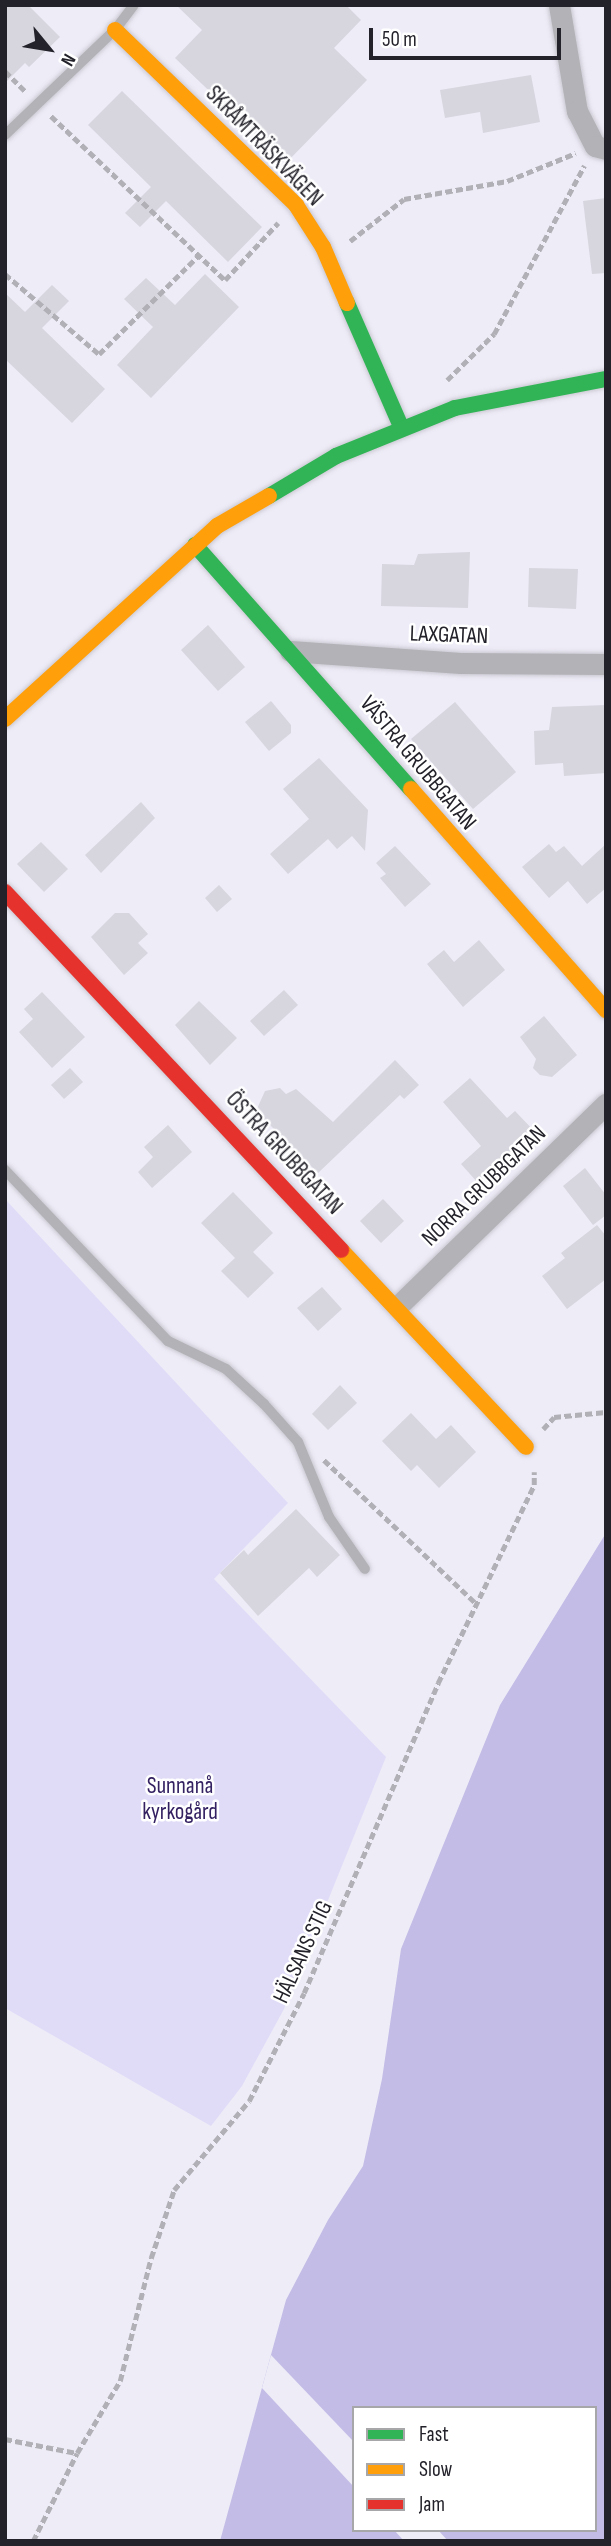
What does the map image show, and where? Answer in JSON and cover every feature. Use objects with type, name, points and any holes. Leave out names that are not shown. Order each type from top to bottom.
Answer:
[{"type":"street","points":[[559,5],[577,111],[600,147]]},
{"type":"street","name":"SKRÅMTRÄSKVÄGEN","points":[[115,30],[296,205],[328,258],[402,429]]},
{"type":"street","points":[[5,719],[217,526],[336,456],[455,408],[606,379]]},
{"type":"street","name":"VÄSTRA GRUBBGATAN","points":[[195,545],[606,1010]]},
{"type":"street","name":"LAXGATAN","points":[[290,651],[461,663],[606,664]]},
{"type":"street","name":"ÖSTRA GRUBBGATAN","points":[[5,892],[398,1306],[526,1447]]},
{"type":"street","name":"NORRA GRUBBGATAN","points":[[398,1306],[606,1104]]},
{"type":"lane","points":[[5,135],[115,30],[134,5]]},
{"type":"lane","points":[[5,1170],[168,1341],[226,1369],[298,1442],[329,1517],[365,1569]]},
{"type":"path","points":[[5,71],[225,280],[296,205]]},
{"type":"path","points":[[328,258],[404,199],[507,181],[600,147]]},
{"type":"path","points":[[436,386],[494,334],[600,147]]},
{"type":"path","points":[[5,274],[99,354],[199,255]]},
{"type":"path","points":[[526,1447],[554,1417],[606,1412]]},
{"type":"path","points":[[298,1442],[338,1470],[477,1604]]},
{"type":"path","name":"HÄLSANS STIG","points":[[33,2541],[77,2453],[120,2381],[151,2258],[174,2189],[249,2101],[309,1982],[438,1682],[534,1485],[534,1464],[526,1447]]},
{"type":"path","points":[[5,2439],[77,2453]]},
{"type":"green space","name":"Sunnanå kyrkogård","points":[[5,1199],[288,1503],[214,1579],[386,1757],[284,2009],[242,2086],[211,2126],[5,2008]]},
{"type":"shaded area","points":[[606,1533],[606,2541],[220,2541],[286,2300],[328,2220],[363,2166],[382,2079],[401,1949],[500,1705]]},
{"type":"pier","points":[[271,2355],[352,2440],[352,2485],[262,2388]]},
{"type":"pier","points":[[396,2532],[440,2532],[448,2541],[404,2541]]},
{"type":"building","points":[[5,5],[28,5],[60,37],[29,67],[25,63],[5,83]]},
{"type":"building","points":[[176,5],[346,5],[361,20],[334,48],[367,80],[285,164],[175,58],[202,30]]},
{"type":"building","points":[[531,75],[540,122],[483,133],[480,112],[445,118],[440,90]]},
{"type":"building","points":[[122,91],[262,227],[228,262],[166,201],[140,227],[125,213],[151,187],[88,125]]},
{"type":"building","points":[[606,198],[606,273],[592,274],[583,201]]},
{"type":"building","points":[[205,274],[239,307],[151,398],[117,365],[153,327],[124,299],[146,278],[175,305]]},
{"type":"building","points":[[52,285],[69,301],[42,328],[105,389],[72,423],[5,359],[5,293],[25,312]]},
{"type":"building","points":[[470,552],[468,608],[381,606],[382,564],[414,565],[418,554]]},
{"type":"building","points":[[529,568],[578,569],[576,609],[528,607]]},
{"type":"building","points":[[208,625],[245,667],[218,691],[181,650]]},
{"type":"building","points":[[271,701],[291,725],[291,733],[269,751],[245,722]]},
{"type":"building","points":[[455,702],[516,772],[473,809],[411,739]]},
{"type":"building","points":[[606,705],[606,773],[564,776],[563,763],[535,765],[534,731],[549,730],[552,707]]},
{"type":"building","points":[[319,758],[368,810],[365,851],[352,836],[337,849],[328,839],[288,874],[270,854],[309,819],[283,789]]},
{"type":"building","points":[[141,802],[155,818],[101,873],[85,855]]},
{"type":"building","points":[[41,842],[68,869],[44,892],[17,864]]},
{"type":"building","points":[[549,844],[556,852],[564,846],[582,866],[606,844],[606,888],[587,904],[568,881],[549,898],[522,867]]},
{"type":"building","points":[[395,846],[431,884],[405,907],[380,878],[386,874],[376,863]]},
{"type":"building","points":[[219,885],[232,899],[217,912],[205,898]]},
{"type":"building","points":[[115,913],[129,913],[148,934],[138,943],[148,953],[124,975],[91,937]]},
{"type":"building","points":[[479,940],[505,970],[463,1007],[427,964],[444,950],[454,962]]},
{"type":"building","points":[[284,990],[298,1005],[264,1036],[250,1021]]},
{"type":"building","points":[[42,992],[85,1037],[52,1068],[19,1032],[33,1019],[24,1009]]},
{"type":"building","points":[[199,1001],[237,1038],[210,1065],[175,1025]]},
{"type":"building","points":[[544,1016],[577,1055],[552,1077],[540,1075],[533,1068],[536,1059],[520,1037]]},
{"type":"building","points":[[395,1060],[419,1085],[404,1099],[400,1095],[318,1173],[256,1111],[265,1091],[280,1088],[286,1094],[296,1089],[333,1122]]},
{"type":"building","points":[[70,1068],[83,1082],[64,1099],[51,1085]]},
{"type":"building","points":[[470,1078],[507,1118],[515,1111],[536,1133],[478,1183],[461,1164],[481,1146],[443,1102]]},
{"type":"building","points":[[168,1125],[192,1152],[152,1188],[138,1172],[153,1157],[144,1147]]},
{"type":"building","points":[[585,1168],[606,1195],[606,1215],[593,1225],[563,1186]]},
{"type":"building","points":[[233,1192],[273,1233],[253,1252],[274,1273],[248,1298],[221,1271],[235,1258],[201,1223]]},
{"type":"building","points":[[383,1199],[404,1221],[381,1243],[360,1221]]},
{"type":"building","points":[[597,1225],[606,1236],[606,1279],[567,1309],[542,1276],[565,1258],[561,1253]]},
{"type":"building","points":[[322,1287],[342,1309],[318,1331],[297,1308]]},
{"type":"building","points":[[340,1385],[357,1403],[328,1430],[312,1414]]},
{"type":"building","points":[[411,1413],[436,1439],[451,1425],[476,1452],[439,1488],[417,1465],[411,1471],[382,1441]]},
{"type":"building","points":[[296,1509],[340,1555],[317,1577],[309,1568],[258,1616],[220,1573],[244,1550],[248,1555]]},
{"type":"traffic: fast","points":[[347,303],[402,429]]},
{"type":"traffic: fast","points":[[269,496],[336,456],[455,408],[606,379]]},
{"type":"traffic: fast","points":[[195,545],[411,789]]},
{"type":"traffic: slow","points":[[115,30],[296,205],[323,247],[347,303]]},
{"type":"traffic: slow","points":[[5,719],[217,526],[269,496]]},
{"type":"traffic: slow","points":[[411,789],[606,1010]]},
{"type":"traffic: slow","points":[[341,1250],[526,1447]]},
{"type":"traffic: jam","points":[[5,892],[341,1250]]}]
